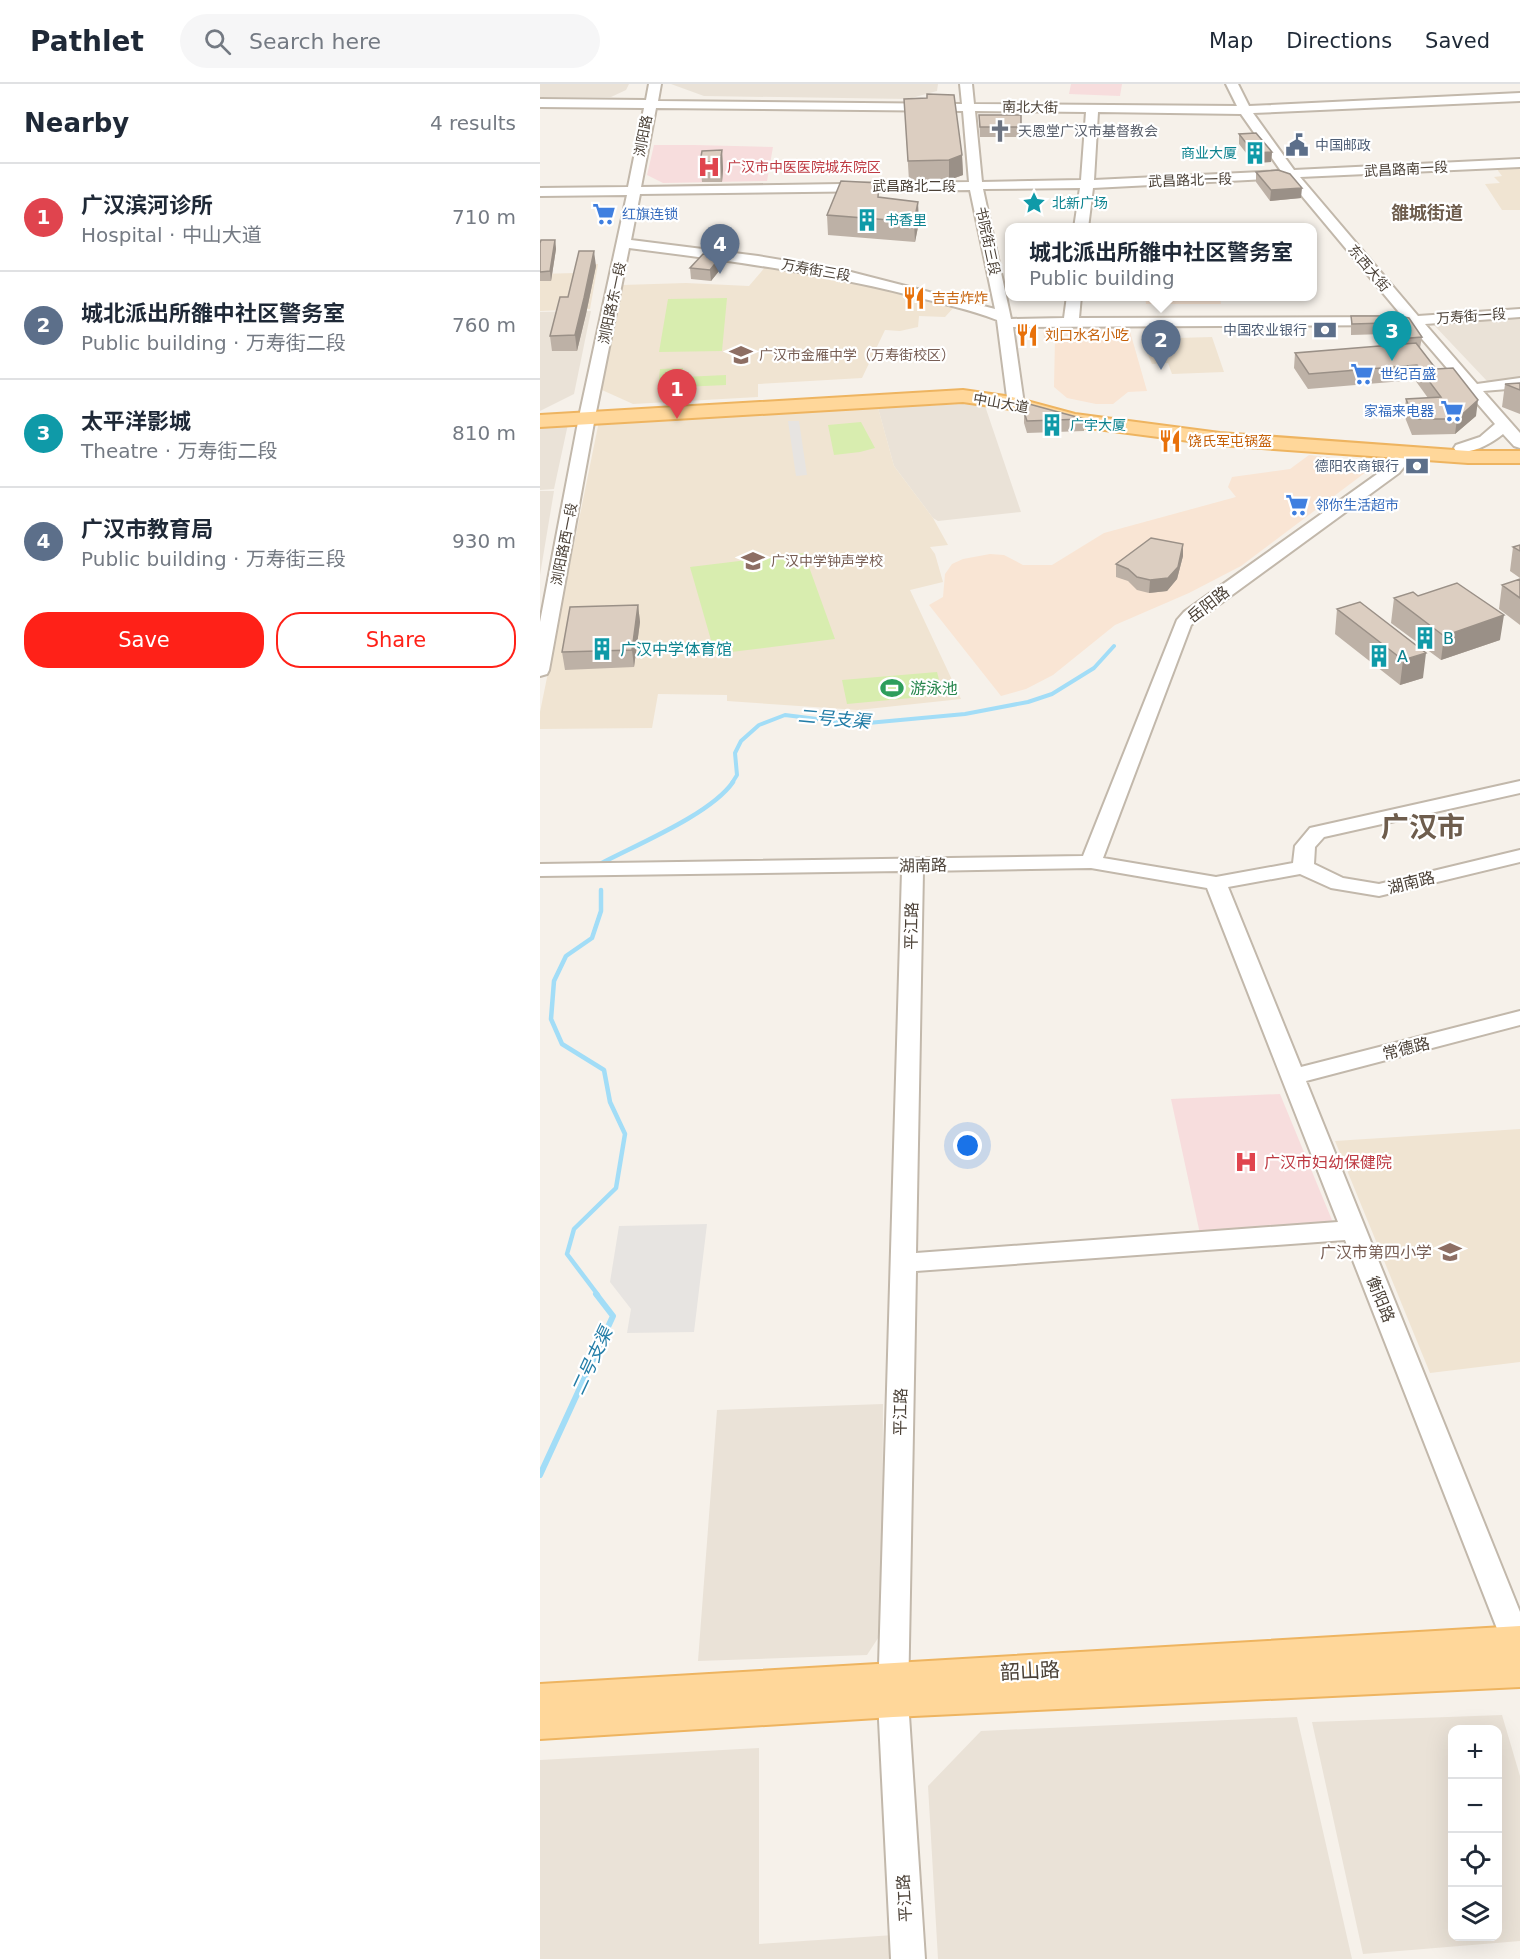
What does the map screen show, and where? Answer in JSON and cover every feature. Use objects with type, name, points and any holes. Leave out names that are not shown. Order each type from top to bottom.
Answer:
[{"type":"main road","name":"中山大道","points":[[584,415],[963,396],[1014,400],[1082,415],[1244,435],[1462,448],[1520,449]]},
{"type":"main road","name":"中山大道","points":[[1014,400],[1074,420],[1220,439],[1520,457]]},
{"type":"main road","points":[[540,414],[584,415]]},
{"type":"main road","points":[[540,422],[584,415]]},
{"type":"main road","name":"韶山路","points":[[540,1722],[893,1690],[1519,1651]]},
{"type":"main road","name":"韶山路","points":[[540,1701],[893,1690]]},
{"type":"street","name":"浏阳路","points":[[633,189],[655,84]]},
{"type":"street","name":"书院街三段","points":[[966,84],[976,186],[1005,321],[1014,400]]},
{"type":"street","name":"东西大街","points":[[1232,84],[1247,110],[1296,175],[1417,321],[1515,426]]},
{"type":"street","name":"东西大街","points":[[1240,84],[1247,110]]},
{"type":"street","name":"南北大街","points":[[540,104],[1247,110],[1520,98]]},
{"type":"street","points":[[1081,223],[1091,150],[1092,108]]},
{"type":"street","name":"武昌路南一段","points":[[1296,175],[1520,163]]},
{"type":"street","name":"武昌路北一段","points":[[1087,184],[1296,175]]},
{"type":"street","name":"武昌路北二段","points":[[540,192],[1087,184]]},
{"type":"street","name":"浏阳路东一段","points":[[584,415],[624,243],[633,189]]},
{"type":"street","name":"万寿街三段","points":[[624,243],[759,260],[847,275],[981,309],[1005,321]]},
{"type":"street","points":[[1071,321],[1074,301]]},
{"type":"street","name":"万寿街一段","points":[[1005,321],[1417,321],[1520,313]]},
{"type":"street","name":"东西大街","points":[[1417,321],[1482,387],[1515,426],[1520,443]]},
{"type":"street","points":[[1482,387],[1520,383]]},
{"type":"street","points":[[540,600],[584,415]]},
{"type":"street","name":"浏阳路西一段","points":[[540,670],[584,415]]},
{"type":"street","points":[[1462,448],[1486,440],[1515,426]]},
{"type":"street","name":"岳阳路","points":[[1091,862],[1126,777],[1183,624],[1190,616],[1393,470],[1408,452]]},
{"type":"street","points":[[1304,867],[1305,846],[1317,832],[1520,787]]},
{"type":"street","name":"湖南路","points":[[540,870],[1091,862],[1216,883],[1304,867],[1338,884],[1379,890],[1520,856]]},
{"type":"street","name":"平江路","points":[[908,1959],[893,1690],[913,865]]},
{"type":"street","name":"衡阳路","points":[[1216,883],[1519,1651]]},
{"type":"street","name":"常德路","points":[[1293,1077],[1520,1018]]},
{"type":"street","points":[[903,1263],[1354,1230]]},
{"type":"shaded area","points":[[540,84],[629,84],[626,90],[611,97],[540,97]]},
{"type":"shaded area","points":[[671,84],[938,84],[937,91],[908,99],[704,96]]},
{"type":"shaded area","points":[[1071,84],[1122,84],[1120,96],[1069,94]]},
{"type":"shaded area","name":"广汉市中医医院城东院区","points":[[654,145],[773,147],[767,181],[663,183],[647,175]]},
{"type":"shaded area","points":[[1520,167],[1520,210],[1502,210],[1485,184],[1500,183],[1494,177],[1502,176],[1496,168]]},
{"type":"shaded area","points":[[598,264],[590,309],[540,311],[540,274],[574,273],[576,265]]},
{"type":"shaded area","name":"广汉市金雁中学（万寿街校区）","points":[[767,265],[834,275],[955,306],[945,317],[919,316],[918,327],[900,331],[885,330],[862,378],[758,384],[758,397],[633,404],[602,390],[622,285],[686,283],[749,286]]},
{"type":"shaded area","points":[[1146,301],[1221,301],[1221,304],[1146,304]]},
{"type":"shaded area","points":[[591,311],[574,394],[540,411],[540,312]]},
{"type":"shaded area","points":[[1520,316],[1520,378],[1487,381],[1432,323]]},
{"type":"shaded area","points":[[1129,328],[1147,391],[1128,392],[1113,404],[1096,404],[1067,398],[1054,387],[1055,338],[1044,338],[1043,329]]},
{"type":"shaded area","points":[[1212,337],[1224,372],[1172,374],[1168,363],[1152,364],[1141,339]]},
{"type":"shaded area","points":[[984,403],[1021,512],[938,521],[933,518],[894,466],[878,408]]},
{"type":"shaded area","name":"广汉中学钟声学校","points":[[877,404],[894,466],[933,518],[948,545],[930,547],[935,554],[943,582],[910,590],[961,699],[858,710],[727,701],[727,695],[658,694],[652,728],[540,729],[540,712],[599,421]]},
{"type":"shaded area","points":[[788,421],[799,421],[807,475],[796,476]]},
{"type":"shaded area","points":[[568,424],[554,489],[540,490],[540,426]]},
{"type":"shaded area","points":[[1309,455],[1378,463],[1241,566],[1189,593],[1115,625],[1053,675],[1026,689],[1001,696],[929,605],[943,597],[945,574],[952,564],[963,559],[990,554],[1004,555],[1023,565],[1052,565],[1104,533],[1236,497],[1228,487],[1232,477],[1290,469]]},
{"type":"shaded area","points":[[540,491],[554,491],[540,575]]},
{"type":"shaded area","name":"广汉市妇幼保健院","points":[[1280,1094],[1334,1225],[1200,1234],[1171,1099]]},
{"type":"shaded area","name":"广汉市第四小学","points":[[1520,1129],[1520,1362],[1430,1373],[1335,1141]]},
{"type":"shaded area","points":[[707,1224],[694,1332],[627,1333],[631,1309],[610,1282],[619,1226]]},
{"type":"shaded area","points":[[883,1404],[882,1632],[867,1655],[698,1661],[717,1410]]},
{"type":"shaded area","points":[[1502,1715],[1520,1776],[1520,1941],[1363,1954],[1312,1722]]},
{"type":"shaded area","points":[[1297,1717],[1352,1959],[938,1959],[928,1786],[981,1731]]},
{"type":"shaded area","points":[[759,1748],[759,1944],[894,1935],[895,1959],[540,1959],[540,1760]]},
{"type":"green space","points":[[727,298],[722,351],[659,352],[668,299]]},
{"type":"green space","points":[[683,368],[681,387],[658,388],[660,369]]},
{"type":"green space","points":[[726,375],[726,385],[683,387],[683,377]]},
{"type":"green space","points":[[861,422],[875,448],[834,455],[828,425]]},
{"type":"green space","points":[[804,553],[835,639],[715,654],[690,567]]},
{"type":"green space","name":"游泳池","points":[[937,672],[943,695],[847,704],[842,680]]},
{"type":"building","points":[[927,94],[954,95],[962,155],[949,160],[908,161],[904,99],[927,98]]},
{"type":"building","points":[[979,115],[1021,115],[1021,127],[980,127]]},
{"type":"building","points":[[1256,133],[1272,152],[1254,153],[1239,134]]},
{"type":"building","points":[[722,150],[720,162],[700,162],[702,151]]},
{"type":"building","points":[[1278,170],[1290,174],[1302,188],[1271,190],[1256,172]]},
{"type":"building","points":[[841,181],[879,183],[878,197],[918,202],[914,222],[827,215]]},
{"type":"building","points":[[541,240],[555,240],[550,271],[540,272]]},
{"type":"building","points":[[579,251],[594,251],[575,335],[550,336],[560,297],[568,297]]},
{"type":"building","points":[[703,254],[722,255],[710,270],[690,268]]},
{"type":"building","points":[[1351,316],[1409,318],[1422,337],[1398,339],[1386,323],[1352,324]]},
{"type":"building","points":[[1416,343],[1436,369],[1453,368],[1478,400],[1457,419],[1414,419],[1406,399],[1441,397],[1417,365],[1309,374],[1295,353]]},
{"type":"building","points":[[1520,383],[1520,390],[1505,384]]},
{"type":"building","points":[[1029,404],[1084,419],[1027,421],[1024,412]]},
{"type":"building","points":[[1151,538],[1183,544],[1178,567],[1168,578],[1150,580],[1137,577],[1128,569],[1116,564]]},
{"type":"building","points":[[1520,579],[1520,598],[1502,585]]},
{"type":"building","points":[[1457,583],[1504,615],[1444,636],[1394,598],[1413,592],[1418,596]]},
{"type":"building","points":[[1360,602],[1426,653],[1403,660],[1337,609]]},
{"type":"building","points":[[638,605],[632,650],[562,652],[570,607]]},
{"type":"waterway","name":"二号支渠","points":[[732,783],[737,775],[735,753],[741,741],[759,725],[785,715],[857,724],[965,714],[1028,702],[1052,694],[1094,668],[1114,646]]},
{"type":"waterway","name":"二号支渠","points":[[602,863],[691,817],[723,794],[733,782]]},
{"type":"waterway","name":"二号支渠","points":[[598,1295],[567,1254],[574,1229],[616,1188],[625,1134],[610,1102],[604,1070],[562,1044],[551,1019],[554,981],[566,956],[592,938],[601,911],[601,890]]},
{"type":"waterway","name":"二号支渠","points":[[540,1475],[613,1316],[596,1294]]},
{"type":"place","name":"天恩堂广汉市基督教会","points":[[1000,131]]},
{"type":"place","name":"中国邮政","points":[[1297,145]]},
{"type":"place","name":"商业大厦","points":[[1255,153]]},
{"type":"place","name":"广汉市中医医院城东院区","points":[[709,167]]},
{"type":"place","name":"北新广场","points":[[1034,203]]},
{"type":"place","name":"红旗连锁","points":[[604,214]]},
{"type":"place","name":"书香里","points":[[867,220]]},
{"type":"place","name":"广汉市教育局","points":[[720,274]]},
{"type":"place","name":"吉吉炸炸","points":[[914,298]]},
{"type":"place","name":"中国农业银行","points":[[1325,330]]},
{"type":"place","name":"刘口水名小吃","points":[[1027,335]]},
{"type":"place","name":"广汉市金雁中学（万寿街校区）","points":[[741,355]]},
{"type":"place","name":"太平洋影城","points":[[1392,361]]},
{"type":"place","name":"城北派出所雒中社区警务室","points":[[1161,370]]},
{"type":"place","name":"世纪百盛","points":[[1362,374]]},
{"type":"place","name":"家福来电器","points":[[1452,411]]},
{"type":"place","name":"广汉滨河诊所","points":[[677,419]]},
{"type":"place","name":"广宇大厦","points":[[1052,425]]},
{"type":"place","name":"饶氏军屯锅盔","points":[[1170,441]]},
{"type":"place","name":"德阳农商银行","points":[[1417,466]]},
{"type":"place","name":"邻你生活超市","points":[[1297,505]]},
{"type":"place","name":"广汉中学钟声学校","points":[[753,561]]},
{"type":"place","name":"B","points":[[1425,638]]},
{"type":"place","name":"广汉中学体育馆","points":[[602,649]]},
{"type":"place","name":"A","points":[[1379,656]]},
{"type":"place","name":"游泳池","points":[[892,688]]},
{"type":"place","name":"广汉市妇幼保健院","points":[[1246,1162]]},
{"type":"place","name":"广汉市第四小学","points":[[1450,1252]]},
{"type":"district","name":"雒城街道","points":[[1427,213]]},
{"type":"district","name":"广汉市","points":[[1423,827]]}]
